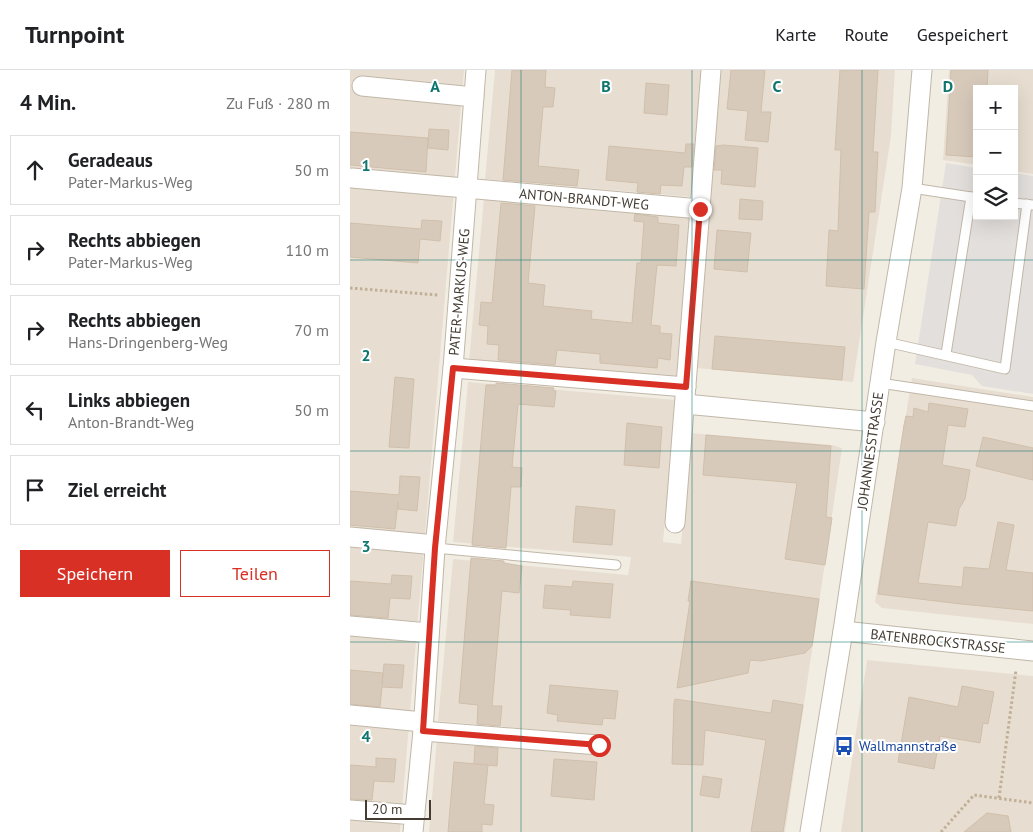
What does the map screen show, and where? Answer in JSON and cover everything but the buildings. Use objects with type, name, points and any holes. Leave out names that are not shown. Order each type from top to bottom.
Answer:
[{"type":"street","name":"PATER-MARKUS-WEG","points":[[350,810],[414,823],[436,547],[459,296],[476,70]]},
{"type":"street","points":[[675,523],[711,70]]},
{"type":"street","name":"JOHANNESSTRASSE","points":[[810,832],[843,631],[886,342],[912,188],[922,70]]},
{"type":"street","points":[[362,86],[474,96]]},
{"type":"street","points":[[352,178],[467,188]]},
{"type":"street","name":"ANTON-BRANDT-WEG","points":[[467,188],[700,209]]},
{"type":"street","points":[[453,368],[685,395],[875,422]]},
{"type":"street","points":[[350,537],[436,547]]},
{"type":"street","points":[[350,626],[429,633]]},
{"type":"street","name":"BATENBROCKSTRASSE","points":[[843,631],[1026,650]]},
{"type":"street","points":[[350,716],[599,745]]},
{"type":"lane","points":[[912,188],[973,198]]},
{"type":"lane","points":[[946,354],[973,204]]},
{"type":"lane","points":[[886,342],[946,354],[1005,369],[1030,204]]},
{"type":"lane","points":[[880,383],[1033,406]]},
{"type":"lane","points":[[436,547],[616,565]]},
{"type":"path","points":[[350,288],[459,296]]},
{"type":"path","points":[[999,798],[1026,650]]},
{"type":"path","points":[[941,832],[974,795],[1033,803]]},
{"type":"shaded area","points":[[350,70],[464,70],[400,832],[350,832]]},
{"type":"shaded area","points":[[495,70],[703,70],[692,197],[485,179]]},
{"type":"shaded area","points":[[720,70],[895,70],[891,136],[853,382],[696,368]]},
{"type":"shaded area","points":[[949,70],[1033,70],[1033,174],[1018,172],[1018,85],[973,85],[973,164],[943,160]]},
{"type":"shaded area","points":[[946,163],[973,167],[973,220],[1018,220],[1018,174],[1033,176],[1033,394],[982,386],[972,375],[915,364]]},
{"type":"shaded area","points":[[484,198],[690,215],[676,379],[469,361]]},
{"type":"shaded area","points":[[912,378],[1033,397],[1033,624],[882,608],[875,602]]},
{"type":"shaded area","points":[[468,382],[676,400],[663,542],[681,544],[690,433],[832,445],[842,448],[785,832],[429,832],[437,739],[608,754],[610,736],[438,721],[453,559],[628,575],[631,557],[453,542]]},
{"type":"shaded area","points":[[867,660],[1033,676],[1033,832],[841,832]]},
{"type":"place","name":"Wallmannstraße","points":[[844,746]]},
{"type":"route","points":[[599,745],[423,731],[435,548],[453,368],[686,387],[700,209]]}]
